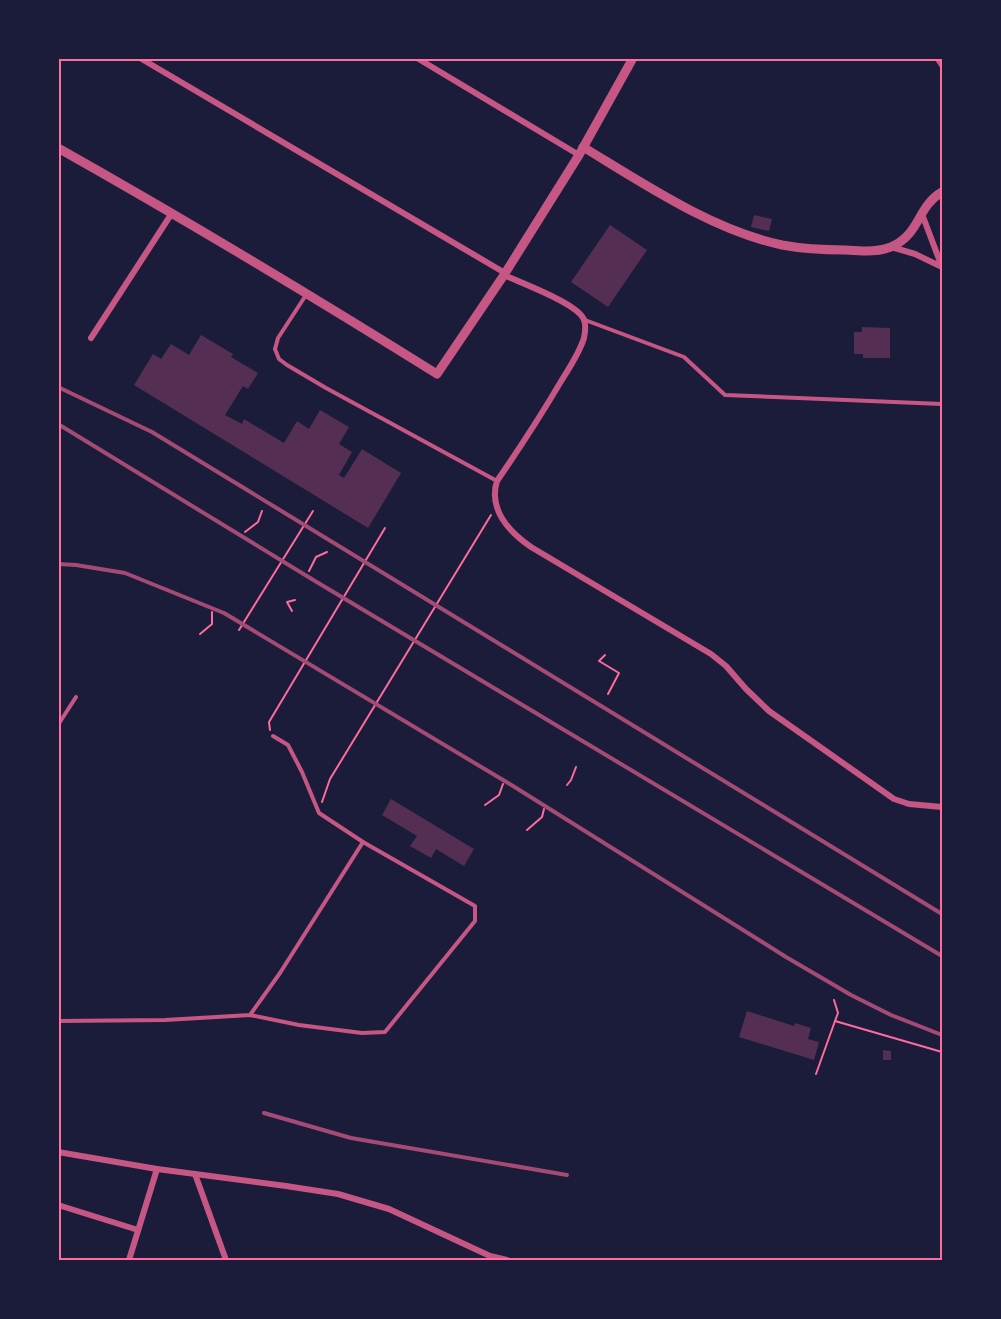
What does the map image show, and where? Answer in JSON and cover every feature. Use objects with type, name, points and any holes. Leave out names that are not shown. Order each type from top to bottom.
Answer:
[{"type":"street","points":[[140,58],[505,274],[563,301],[581,315],[585,321],[584,339],[543,412],[497,481],[495,492],[500,514],[512,532],[523,542],[711,654],[726,666],[769,711],[894,799],[909,804],[942,807]]},
{"type":"street","points":[[417,58],[689,209],[762,240],[797,248],[838,250],[881,249],[895,246],[917,224],[927,204],[942,192]]},
{"type":"street","points":[[58,148],[308,293],[437,374],[505,274],[581,151],[633,58]]},
{"type":"street","points":[[91,338],[172,213]]},
{"type":"street","points":[[922,213],[942,268]]},
{"type":"street","points":[[891,247],[915,254],[942,268]]},
{"type":"street","points":[[58,1152],[157,1169],[338,1194],[389,1209],[490,1256],[507,1260]]},
{"type":"street","points":[[129,1260],[157,1169]]},
{"type":"street","points":[[195,1174],[226,1260]]},
{"type":"street","points":[[58,1204],[138,1230]]},
{"type":"lane","points":[[936,58],[942,67]]},
{"type":"lane","points":[[308,293],[278,338],[275,349],[279,359],[326,388],[497,481]]},
{"type":"lane","points":[[585,321],[684,357],[725,395],[942,404]]},
{"type":"lane","points":[[58,725],[76,697]]},
{"type":"lane","points":[[58,1021],[165,1020],[250,1015],[351,1032],[385,1032],[475,921],[476,906],[363,842],[319,813],[288,745],[273,736]]},
{"type":"lane","points":[[250,1015],[280,974],[363,842]]},
{"type":"path","points":[[245,532],[258,522],[262,511]]},
{"type":"path","points":[[239,630],[313,511]]},
{"type":"path","points":[[319,813],[330,779],[492,513]]},
{"type":"path","points":[[269,722],[385,528]]},
{"type":"path","points":[[309,571],[316,557],[327,552]]},
{"type":"path","points":[[292,611],[287,602],[295,600]]},
{"type":"path","points":[[200,634],[212,624],[212,612]]},
{"type":"path","points":[[605,655],[598,661],[619,673],[608,694]]},
{"type":"path","points":[[567,785],[576,767]]},
{"type":"path","points":[[485,805],[499,795],[503,784]]},
{"type":"path","points":[[527,830],[542,817],[544,809]]},
{"type":"path","points":[[816,1074],[838,1013],[834,1000]]},
{"type":"path","points":[[835,1021],[942,1052]]},
{"type":"building","points":[[754,215],[772,219],[769,231],[751,227]]},
{"type":"building","points":[[610,225],[647,250],[608,307],[571,282]]},
{"type":"building","points":[[862,327],[890,328],[890,358],[863,358],[863,354],[854,354],[854,332],[862,332]]},
{"type":"building","points":[[201,335],[233,354],[231,357],[258,373],[248,389],[243,386],[225,415],[242,424],[244,419],[284,443],[297,421],[309,429],[320,410],[349,427],[339,444],[352,452],[339,475],[344,478],[362,449],[401,473],[368,528],[134,385],[153,354],[161,359],[171,344],[189,355]]},
{"type":"building","points":[[391,799],[474,849],[464,866],[436,849],[431,858],[410,846],[417,836],[382,815]]},
{"type":"building","points":[[747,1011],[794,1026],[795,1023],[811,1028],[808,1039],[819,1042],[814,1060],[739,1037]]},
{"type":"building","points":[[883,1050],[891,1051],[891,1060],[883,1060]]},
{"type":"railway","points":[[58,387],[152,432],[942,914]]},
{"type":"railway","points":[[58,424],[315,581],[942,956]]},
{"type":"railway","points":[[58,564],[125,573],[224,613],[513,786],[786,957],[851,995],[891,1015],[942,1035]]},
{"type":"railway","points":[[264,1113],[351,1138],[567,1175]]}]
